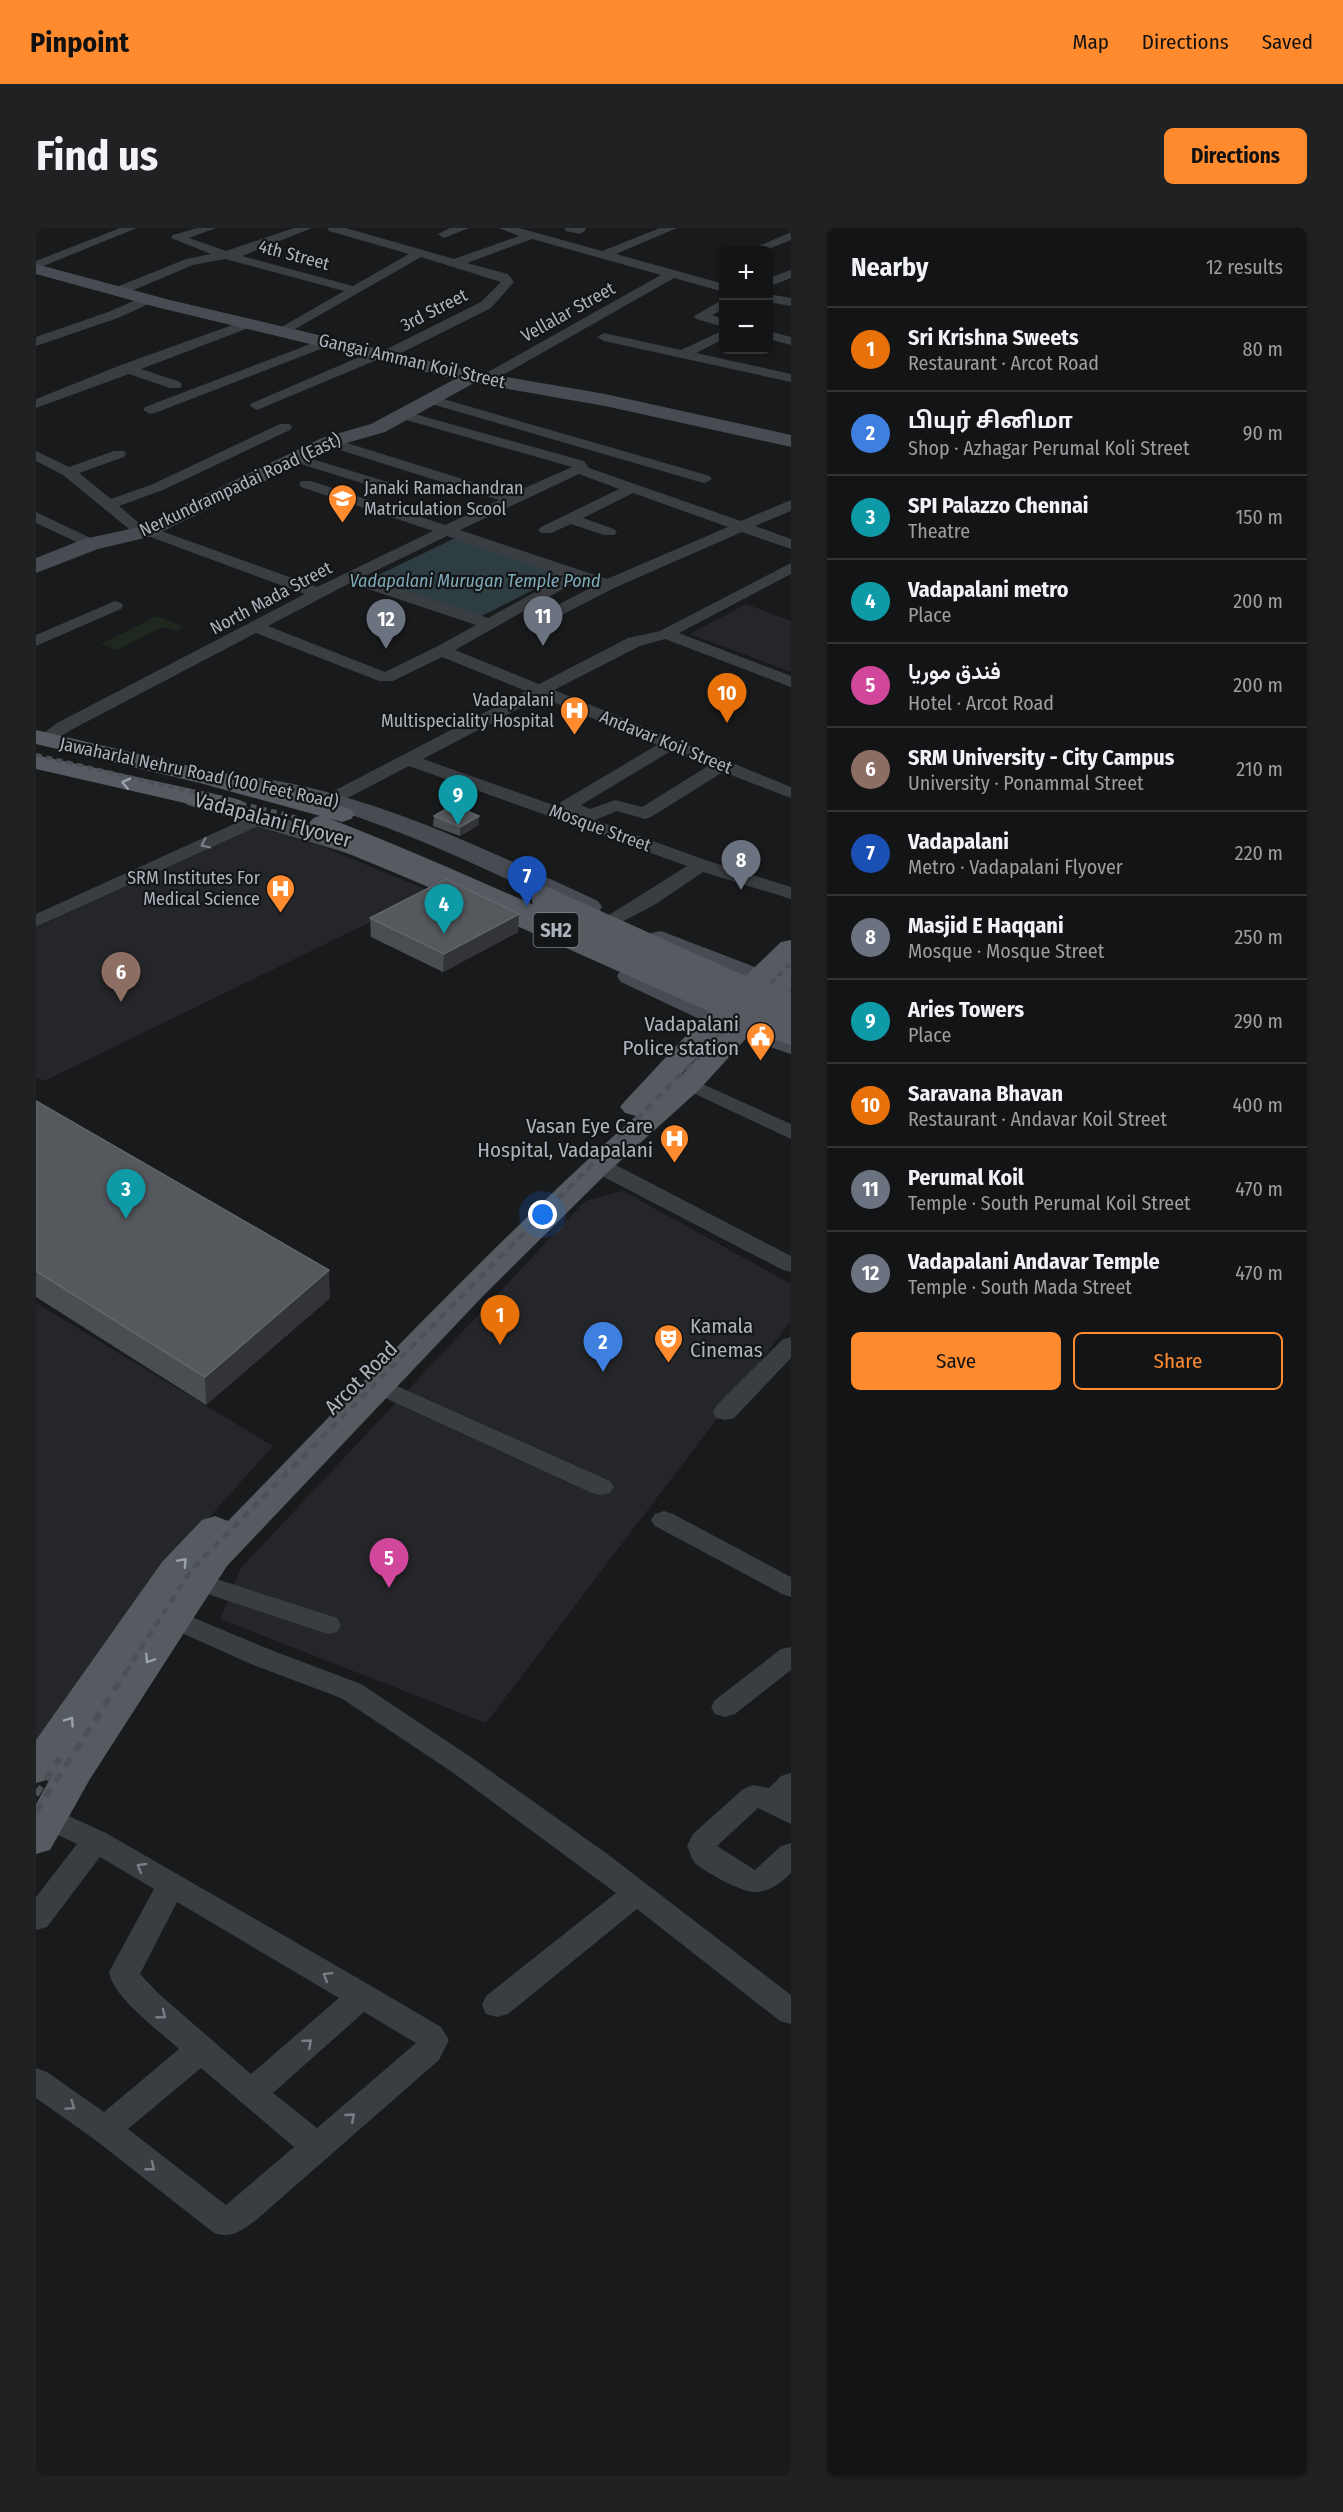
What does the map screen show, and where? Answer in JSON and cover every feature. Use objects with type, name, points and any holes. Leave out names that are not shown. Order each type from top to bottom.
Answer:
[{"type":"main road","name":"Jawaharlal Nehru Road (100 Feet Road)","points":[[40,738],[206,777]]},
{"type":"main road","name":"Jawaharlal Nehru Road (100 Feet Road)","points":[[36,762],[183,795]]},
{"type":"main road","name":"Vadapalani Flyover","points":[[206,777],[225,794],[401,858],[717,1003],[791,1032]]},
{"type":"main road","name":"Vadapalani Flyover","points":[[183,795],[225,794],[302,801],[383,827],[727,981],[782,987]]},
{"type":"main road","points":[[730,1022],[782,987],[791,948]]},
{"type":"main road","name":"Arcot Road","points":[[36,1769],[175,1571],[284,1454],[442,1309],[548,1205],[596,1167],[689,1084],[730,1022]]},
{"type":"main road","name":"Arcot Road","points":[[548,1205],[583,1161],[730,1022]]},
{"type":"main road","name":"Arcot Road","points":[[42,1829],[75,1770],[214,1557],[379,1386],[442,1309]]},
{"type":"street","points":[[36,280],[42,270],[131,228]]},
{"type":"street","name":"4th Street","points":[[210,228],[177,238],[225,255],[354,290]]},
{"type":"street","points":[[118,291],[190,262],[225,255],[304,228]]},
{"type":"street","name":"3rd Street","points":[[333,228],[503,277],[508,282],[486,304],[380,356]]},
{"type":"street","points":[[444,234],[463,228]]},
{"type":"street","points":[[505,228],[719,287]]},
{"type":"street","points":[[603,255],[671,228]]},
{"type":"street","points":[[454,263],[530,236]]},
{"type":"street","points":[[766,246],[791,236]]},
{"type":"street","points":[[283,332],[419,253]]},
{"type":"street","name":"Gangai Amman Koil Street","points":[[42,270],[148,299],[380,356],[478,378],[605,400],[790,439]]},
{"type":"street","points":[[773,281],[791,274]]},
{"type":"street","name":"Vellalar Street","points":[[478,378],[670,275]]},
{"type":"street","points":[[36,342],[113,315],[148,299]]},
{"type":"street","points":[[773,299],[791,302]]},
{"type":"street","points":[[719,305],[701,316],[719,322]]},
{"type":"street","points":[[36,404],[249,323]]},
{"type":"street","points":[[683,354],[719,336]]},
{"type":"street","points":[[773,336],[791,341]]},
{"type":"street","points":[[604,337],[779,378]]},
{"type":"street","points":[[150,410],[326,342]]},
{"type":"street","points":[[257,406],[380,356]]},
{"type":"street","points":[[126,368],[176,385]]},
{"type":"street","name":"Nerkundrampadai Road (East)","points":[[36,566],[92,544],[146,532],[328,442],[378,428],[478,378]]},
{"type":"street","points":[[434,400],[705,478],[664,499]]},
{"type":"street","points":[[404,415],[579,464],[581,469],[791,544]]},
{"type":"street","points":[[109,506],[158,487],[285,428]]},
{"type":"street","points":[[328,442],[512,499]]},
{"type":"street","points":[[68,472],[119,454]]},
{"type":"street","points":[[296,458],[399,490]]},
{"type":"street","points":[[39,459],[68,472],[134,526],[146,532],[318,593]]},
{"type":"street","name":"North Mada Street","points":[[40,738],[318,593],[512,499],[581,469]]},
{"type":"street","points":[[306,484],[608,585]]},
{"type":"street","points":[[546,530],[632,488]]},
{"type":"street","points":[[554,614],[608,585],[791,505]]},
{"type":"street","points":[[36,517],[92,544]]},
{"type":"street","points":[[570,518],[609,532]]},
{"type":"street","points":[[330,800],[634,642],[666,634],[791,568]]},
{"type":"street","points":[[256,627],[379,676],[387,677],[442,651],[577,575]]},
{"type":"street","points":[[350,578],[490,624]]},
{"type":"street","points":[[36,641],[115,606]]},
{"type":"street","points":[[666,634],[791,682]]},
{"type":"street","name":"Andavar Koil Street","points":[[442,651],[791,793]]},
{"type":"street","points":[[670,744],[567,806],[590,816],[615,805],[645,813],[722,765]]},
{"type":"street","name":"Mosque Street","points":[[410,760],[701,865],[791,893]]},
{"type":"street","name":"Jawaharlal Nehru Road (100 Feet Road)","points":[[206,777],[273,787],[330,800],[446,842],[686,951],[782,987]]},
{"type":"street","name":"Jawaharlal Nehru Road (100 Feet Road)","points":[[183,795],[258,819],[314,832],[413,871],[730,1022],[791,1045]]},
{"type":"street","points":[[36,921],[258,819]]},
{"type":"street","points":[[616,919],[701,865]]},
{"type":"street","points":[[638,979],[686,951]]},
{"type":"street","points":[[689,1084],[791,1132]]},
{"type":"street","points":[[596,1167],[608,1170],[791,1265]]},
{"type":"street","points":[[725,1412],[791,1344]]},
{"type":"street","points":[[379,1386],[601,1487]]},
{"type":"street","points":[[663,1520],[791,1588]]},
{"type":"street","points":[[198,1582],[328,1625]]},
{"type":"street","points":[[175,1619],[261,1657],[351,1691],[462,1765],[636,1893],[791,2012]]},
{"type":"street","points":[[725,1707],[791,1656]]},
{"type":"street","points":[[784,1799],[761,1796],[750,1798],[703,1842],[703,1850],[706,1856],[750,1881],[756,1882],[767,1878],[791,1854]]},
{"type":"street","points":[[36,2081],[105,2130],[223,2223],[243,2211],[428,2051],[432,2040],[430,2036],[96,1840],[42,1829]]},
{"type":"street","points":[[36,1918],[96,1840]]},
{"type":"street","points":[[171,1884],[124,1972],[125,1978],[132,1988],[201,2049],[317,2147]]},
{"type":"street","points":[[497,2005],[636,1893]]},
{"type":"street","points":[[251,2093],[362,1996]]},
{"type":"street","points":[[105,2130],[201,2049]]},
{"type":"shaded area","points":[[746,604],[791,621],[791,672],[690,634]]},
{"type":"shaded area","points":[[157,616],[184,627],[176,631],[162,627],[117,650],[101,644]]},
{"type":"shaded area","points":[[252,825],[321,846],[432,892],[44,1081],[36,1077],[36,928]]},
{"type":"shaded area","points":[[623,1191],[791,1284],[791,1321],[486,1723],[220,1619],[240,1569],[585,1201]]},
{"type":"shaded area","points":[[36,1303],[273,1446],[151,1582],[36,1767]]},
{"type":"water","name":"Vadapalani Murugan Temple Pond","points":[[455,538],[564,574],[478,618],[368,580]]},
{"type":"building","points":[[453,805],[479,816],[460,827],[434,816]]},
{"type":"building","points":[[446,879],[519,914],[444,954],[370,918]]},
{"type":"building","points":[[36,1101],[329,1270],[205,1377],[36,1271]]},
{"type":"railway","points":[[36,755],[281,813],[356,836],[452,875],[748,1007]]},
{"type":"railway","points":[[748,1007],[791,963]]},
{"type":"railway","points":[[697,1058],[748,1007]]},
{"type":"railway","points":[[748,1007],[791,1026]]},
{"type":"railway","points":[[125,1673],[192,1569],[698,1057]]},
{"type":"railway","points":[[36,1812],[126,1672]]},
{"type":"railway","points":[[36,1795],[60,1758]]},
{"type":"place","name":"Janaki Ramachandran Matriculation Scool","points":[[343,524]]},
{"type":"place","name":"Perumal Koil","points":[[543,646]]},
{"type":"place","name":"Vadapalani Andavar Temple","points":[[386,649]]},
{"type":"place","name":"Saravana Bhavan","points":[[727,723]]},
{"type":"place","name":"Vadapalani Multispeciality Hospital","points":[[575,736]]},
{"type":"place","name":"Aries Towers","points":[[458,825]]},
{"type":"place","name":"Masjid E Haqqani","points":[[741,890]]},
{"type":"place","name":"Vadapalani","points":[[527,906]]},
{"type":"place","name":"SRM Institutes For Medical Science","points":[[281,914]]},
{"type":"place","name":"Vadapalani metro","points":[[444,934]]},
{"type":"place","name":"SRM University - City Campus","points":[[121,1002]]},
{"type":"place","name":"Vadapalani Police station","points":[[760,1062]]},
{"type":"place","name":"Vasan Eye Care Hospital, Vadapalani","points":[[674,1164]]},
{"type":"place","name":"SPI Palazzo Chennai","points":[[126,1219]]},
{"type":"place","name":"Sri Krishna Sweets","points":[[500,1345]]},
{"type":"place","name":"Kamala Cinemas","points":[[669,1364]]},
{"type":"place","name":"பியுர் சினிமா","points":[[603,1372]]},
{"type":"place","name":"فندق موريا","points":[[389,1588]]}]
